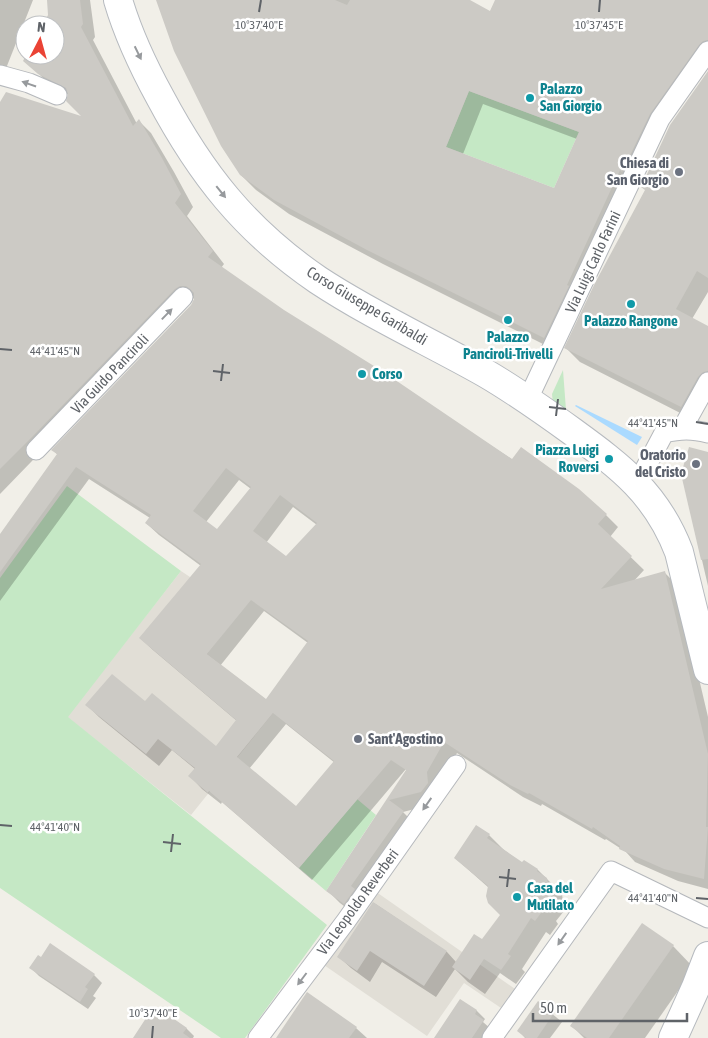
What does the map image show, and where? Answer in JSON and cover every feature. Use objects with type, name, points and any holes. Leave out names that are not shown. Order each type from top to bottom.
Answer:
[{"type":"street","name":"Corso Giuseppe Garibaldi","points":[[118,0],[134,46],[174,124],[197,162],[223,196],[257,232],[318,280],[528,399]]},
{"type":"street","name":"Via Luigi Carlo Farini","points":[[528,399],[660,119],[708,51]]},
{"type":"street","points":[[0,76],[29,83],[57,95]]},
{"type":"street","name":"Via Guido Panciroli","points":[[36,450],[183,297]]},
{"type":"street","points":[[682,429],[708,382]]},
{"type":"street","points":[[528,399],[618,465],[637,484],[660,514],[672,534],[679,552],[708,670]]},
{"type":"street","points":[[637,484],[664,433],[682,429],[693,429],[708,433]]},
{"type":"street","name":"Via Leopoldo Reverberi","points":[[258,1038],[340,928],[456,765]]},
{"type":"street","points":[[492,1038],[610,871],[708,918]]},
{"type":"street","points":[[673,1038],[708,956]]},
{"type":"shaded area","points":[[181,571],[237,616],[207,654],[277,708],[191,815],[67,717]]},
{"type":"shaded area","points":[[372,889],[518,991],[504,1010],[464,983],[427,1036],[321,963]]},
{"type":"green space","points":[[469,91],[579,132],[554,188],[446,147]]},
{"type":"green space","points":[[563,370],[566,410],[553,404],[552,394]]},
{"type":"green space","points":[[67,486],[181,571],[68,717],[327,925],[245,1038],[221,1038],[0,888],[0,578]]},
{"type":"green space","points":[[357,799],[376,815],[326,891],[299,868]]},
{"type":"water","points":[[576,405],[642,437],[637,445]]},
{"type":"building","points":[[47,0],[80,0],[83,24],[81,27],[133,126],[139,119],[162,158],[181,194],[175,203],[213,251],[208,257],[284,310],[382,371],[512,459],[521,447],[579,489],[607,514],[598,524],[632,556],[601,589],[665,571],[708,754],[706,827],[708,827],[704,879],[664,869],[619,849],[620,846],[593,827],[592,829],[529,793],[510,785],[444,742],[427,772],[428,783],[421,792],[389,800],[404,811],[351,886],[355,889],[344,904],[326,891],[406,770],[391,760],[299,868],[209,791],[208,793],[188,776],[195,768],[158,739],[146,754],[85,705],[112,674],[145,701],[152,693],[216,746],[236,720],[139,638],[201,564],[145,523],[151,515],[76,467],[0,572],[0,534],[57,454],[51,450],[191,305],[194,299],[194,293],[186,286],[180,286],[175,289],[0,469],[0,102],[6,92],[81,116],[66,101],[68,94],[66,88],[38,74],[28,65],[65,65],[65,15],[48,15]],"holes":[[[226,468],[251,487],[217,529],[193,511]],[[280,495],[317,523],[286,556],[253,531]],[[251,600],[308,641],[266,699],[207,654]],[[273,713],[334,761],[296,806],[237,757]]]},
{"type":"building","points":[[156,0],[335,0],[347,5],[350,0],[470,0],[490,11],[495,0],[708,0],[708,40],[703,41],[699,45],[650,114],[622,172],[620,170],[544,338],[367,250],[274,200],[240,175],[221,146],[174,51]],"holes":[[[469,91],[579,132],[554,188],[446,147]]]},
{"type":"building","name":"Palazzo Rangone","points":[[708,71],[708,278],[697,271],[676,309],[708,326],[708,371],[703,372],[698,377],[681,407],[564,348],[595,283],[645,190],[641,187],[670,125]]},
{"type":"building","points":[[689,447],[708,452],[708,559],[701,560],[681,474]]},
{"type":"building","name":"Casa del Mutilato","points":[[476,825],[490,834],[487,838],[522,862],[524,860],[538,869],[537,871],[547,878],[550,896],[542,906],[544,909],[535,921],[531,918],[508,954],[511,956],[501,970],[484,959],[470,980],[452,967],[474,934],[482,939],[500,915],[488,903],[486,896],[488,886],[454,858]]},
{"type":"building","points":[[373,902],[447,951],[424,986],[370,951],[357,971],[337,957]]},
{"type":"building","points":[[642,923],[674,945],[609,1038],[587,1038],[570,1026]]},
{"type":"building","points":[[50,943],[95,974],[85,987],[88,989],[80,1002],[29,968],[38,955],[41,957]]},
{"type":"building","points":[[307,992],[357,1027],[349,1038],[276,1038]]},
{"type":"building","points":[[460,999],[477,1010],[475,1014],[484,1020],[472,1038],[434,1038]]},
{"type":"building","points":[[538,1001],[554,1013],[537,1038],[526,1038],[517,1031]]},
{"type":"building","points":[[150,1012],[163,1020],[167,1014],[187,1028],[183,1033],[190,1038],[133,1038]]},
{"type":"place","name":"Palazzo San Giorgio","points":[[530,98]]},
{"type":"place","name":"Chiesa di San Giorgio","points":[[679,172]]},
{"type":"place","name":"Palazzo Rangone","points":[[631,304]]},
{"type":"place","name":"Palazzo Panciroli-Trivelli","points":[[508,320]]},
{"type":"place","name":"Corso","points":[[362,374]]},
{"type":"place","name":"Piazza Luigi Roversi","points":[[609,459]]},
{"type":"place","name":"Oratorio del Cristo","points":[[696,464]]},
{"type":"place","name":"Sant'Agostino","points":[[358,739]]},
{"type":"place","name":"Casa del Mutilato","points":[[517,897]]}]
